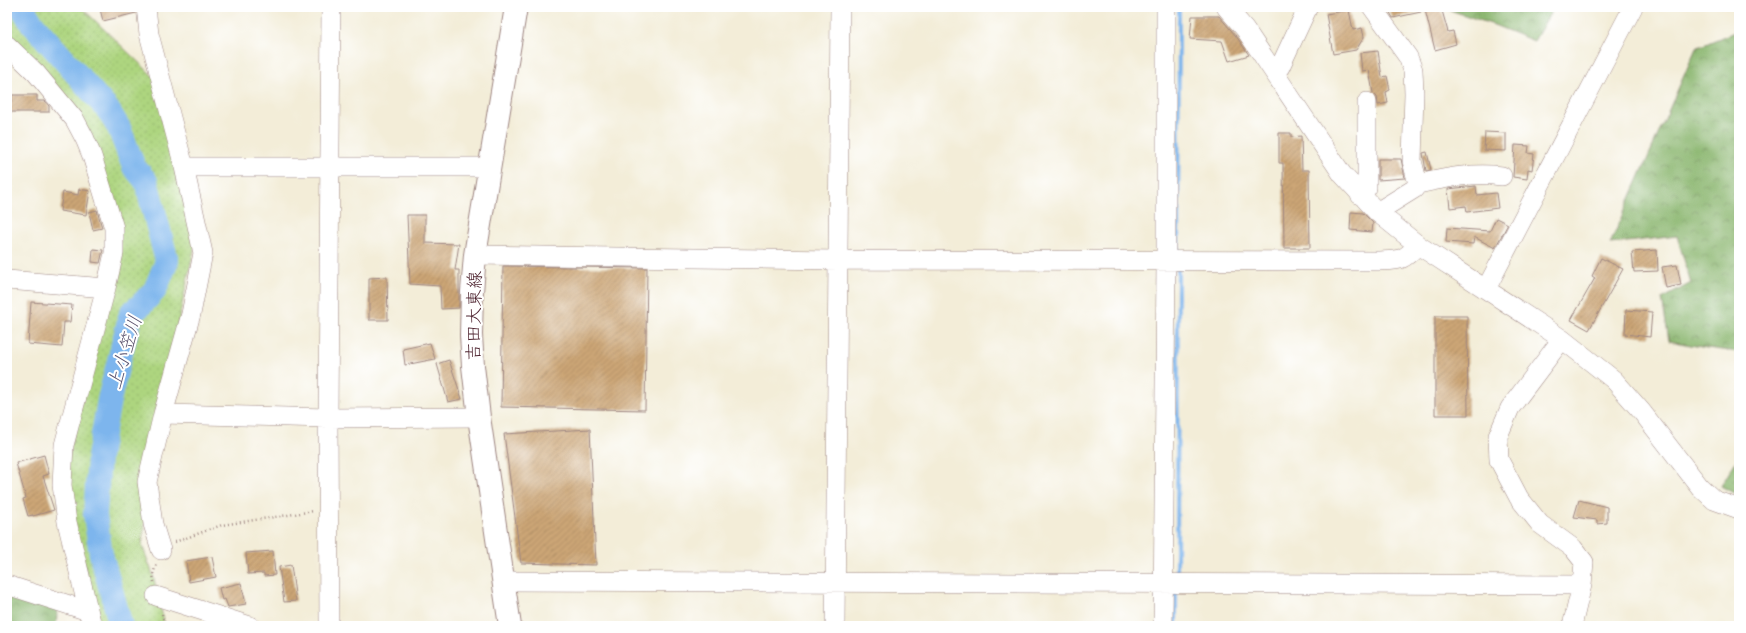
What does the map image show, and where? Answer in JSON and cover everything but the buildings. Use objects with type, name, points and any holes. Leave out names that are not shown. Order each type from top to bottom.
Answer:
[{"type":"main road","name":"吉田大東線","points":[[510,626],[479,417],[471,335],[475,255],[516,7]]},
{"type":"street","points":[[146,7],[149,34],[184,167],[203,253],[191,314],[162,414],[146,482],[160,550]]},
{"type":"street","points":[[329,626],[328,418],[331,7]]},
{"type":"street","points":[[835,626],[840,7]]},
{"type":"street","points":[[1163,626],[1172,584],[1174,261],[1166,7]]},
{"type":"street","points":[[1226,7],[1245,29],[1342,174],[1377,212],[1418,245],[1562,339],[1614,380],[1642,412],[1700,487],[1714,500],[1739,509]]},
{"type":"street","points":[[1275,73],[1280,67],[1309,7],[1316,9],[1321,7]]},
{"type":"street","points":[[1372,7],[1408,57],[1413,70],[1414,93],[1412,161],[1418,184]]},
{"type":"street","points":[[1486,289],[1633,7]]},
{"type":"street","points":[[7,45],[36,73],[74,120],[85,139],[114,228],[114,252],[106,288],[66,438],[62,485],[67,522],[90,619]]},
{"type":"street","points":[[1360,195],[1367,188],[1368,102]]},
{"type":"street","points":[[184,167],[489,166]]},
{"type":"street","points":[[1377,212],[1414,189],[1418,184],[1451,177],[1482,174],[1502,176]]},
{"type":"street","points":[[475,255],[838,260],[1394,260],[1407,257],[1418,245]]},
{"type":"street","points":[[7,280],[106,288]]},
{"type":"street","points":[[1562,339],[1510,408],[1498,436],[1499,460],[1518,498],[1540,524],[1573,548],[1584,562],[1582,585],[1572,626]]},
{"type":"street","points":[[162,414],[328,418],[479,417]]},
{"type":"street","points":[[504,581],[836,581],[1582,585]]},
{"type":"street","points":[[7,585],[90,619]]},
{"type":"street","points":[[156,596],[250,626]]},
{"type":"path","points":[[165,626],[156,596],[152,575],[160,550],[179,540],[222,525],[328,508]]},
{"type":"green space","points":[[7,7],[81,7],[156,79],[197,236],[164,387],[142,545],[153,575],[165,626],[101,626],[62,485],[120,239],[82,133],[7,36]]},
{"type":"green space","points":[[1441,7],[1554,7],[1534,41],[1494,25]]},
{"type":"green space","points":[[1739,30],[1739,352],[1669,341],[1662,299],[1691,283],[1677,236],[1610,244],[1696,48]]},
{"type":"green space","points":[[1739,456],[1739,496],[1721,486]]},
{"type":"green space","points":[[7,585],[58,601],[56,626],[7,626]]},
{"type":"waterway","name":"上小笠川","points":[[22,7],[31,22],[108,110],[119,128],[134,167],[146,181],[167,261],[155,290],[131,313],[109,400],[99,457],[95,515],[101,554],[121,626]]},
{"type":"waterway","points":[[1178,257],[1179,7]]},
{"type":"waterway","points":[[1177,579],[1178,265]]},
{"type":"waterway","points":[[1176,589],[1176,626]]}]
